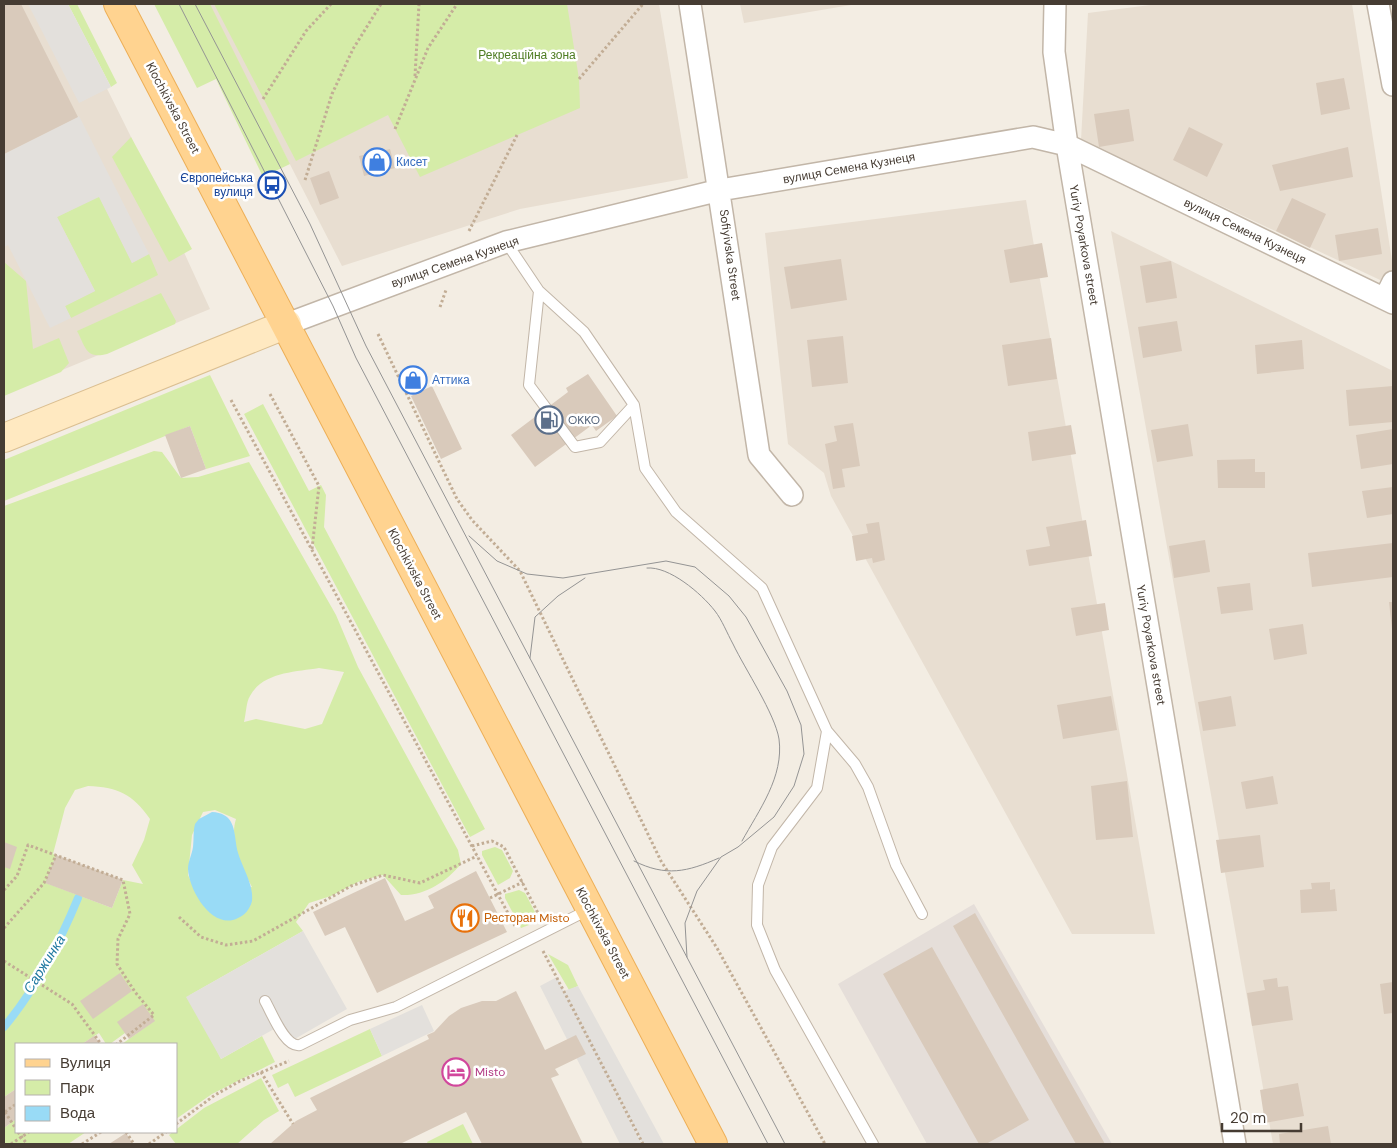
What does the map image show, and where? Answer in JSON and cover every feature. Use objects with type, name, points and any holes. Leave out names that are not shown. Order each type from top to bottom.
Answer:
[{"type":"main road","name":"Klochkivska Street","points":[[118,4],[713,1144]]},
{"type":"main road","points":[[4,438],[286,324]]},
{"type":"street","name":"Sofiyivska Street","points":[[690,4],[720,190],[759,455],[792,495]]},
{"type":"street","name":"Yuriy Poyarkova street","points":[[1055,4],[1054,52],[1067,145],[1235,1144]]},
{"type":"street","points":[[1378,4],[1393,84]]},
{"type":"street","name":"вулиця Семена Кузнеця","points":[[286,324],[506,242],[720,190],[1033,137],[1067,145],[1390,294]]},
{"type":"lane","points":[[506,242],[539,291],[584,332],[634,405],[645,468],[676,512],[762,588],[827,731],[854,764],[868,787],[896,864],[922,914]]},
{"type":"lane","points":[[539,291],[528,385],[575,447],[600,442],[634,405]]},
{"type":"lane","points":[[827,731],[816,788],[772,848],[758,885],[757,925],[775,970],[873,1144]]},
{"type":"lane","points":[[265,1001],[288,1042],[296,1046],[350,1020],[396,1007],[590,909]]},
{"type":"path","points":[[263,99],[306,30],[331,4]]},
{"type":"path","points":[[306,180],[332,94],[353,48],[381,4]]},
{"type":"path","points":[[415,80],[419,4]]},
{"type":"path","points":[[396,129],[428,48],[457,4]]},
{"type":"path","points":[[579,79],[644,4]]},
{"type":"path","points":[[440,307],[454,261],[517,135]]},
{"type":"path","points":[[378,334],[457,499],[472,520],[520,571],[661,861],[717,948],[825,1144]]},
{"type":"path","points":[[270,394],[319,486],[312,549]]},
{"type":"path","points":[[231,400],[497,894],[518,931],[524,929]]},
{"type":"path","points":[[472,846],[492,841],[504,847],[540,914],[538,919]]},
{"type":"path","points":[[4,890],[17,876],[28,846],[123,880],[130,914],[118,939],[117,964],[134,992],[154,1015],[118,1043]]},
{"type":"path","points":[[4,928],[44,883],[56,855]]},
{"type":"path","points":[[179,917],[201,937],[226,945],[254,941],[351,886],[383,875],[420,883],[478,856]]},
{"type":"path","points":[[490,898],[522,882]]},
{"type":"path","points":[[535,936],[643,1144]]},
{"type":"path","points":[[4,961],[72,1004],[100,1043]]},
{"type":"path","points":[[178,1123],[215,1095],[261,1072],[295,1058]]},
{"type":"path","points":[[261,1072],[292,1124]]},
{"type":"path","points":[[15,1105],[4,1112],[15,1127]]},
{"type":"path","points":[[19,1133],[27,1144]]},
{"type":"path","points":[[11,1144],[28,1133]]},
{"type":"path","points":[[82,1144],[99,1133]]},
{"type":"path","points":[[127,1133],[134,1144]]},
{"type":"path","points":[[149,1144],[164,1133]]},
{"type":"shaded area","points":[[4,4],[65,4],[131,137],[210,309],[4,394]]},
{"type":"shaded area","points":[[28,4],[68,4],[111,87],[79,103]]},
{"type":"shaded area","points":[[208,4],[659,4],[688,178],[520,209],[342,266]]},
{"type":"shaded area","points":[[740,4],[857,4],[744,23]]},
{"type":"shaded area","points":[[1158,4],[1352,4],[1393,267],[1393,286],[1081,140],[1088,13]]},
{"type":"shaded area","points":[[79,116],[149,254],[132,263],[99,197],[57,217],[95,291],[65,306],[71,318],[50,328],[8,245],[4,247],[4,154]]},
{"type":"shaded area","points":[[1026,200],[1155,934],[1072,934],[831,496],[824,473],[788,444],[765,233]]},
{"type":"shaded area","points":[[1111,231],[1393,371],[1393,1144],[1273,1144]]},
{"type":"shaded area","points":[[974,904],[1112,1144],[927,1144],[838,984]]},
{"type":"shaded area","points":[[303,931],[347,1009],[293,1040],[283,1024],[221,1059],[186,997]]},
{"type":"shaded area","points":[[557,977],[564,991],[578,986],[664,1144],[643,1144],[613,1087],[642,1144],[620,1144],[540,986]]},
{"type":"shaded area","points":[[422,1005],[434,1031],[382,1056],[370,1029]]},
{"type":"green space","points":[[68,4],[77,4],[117,83],[111,87]]},
{"type":"green space","points":[[154,4],[210,4],[290,164],[263,177],[216,79],[197,88]]},
{"type":"green space","name":"Рекреаційна зона","points":[[214,4],[567,4],[579,79],[580,108],[420,177],[388,115],[296,161]]},
{"type":"green space","points":[[131,137],[192,249],[169,262],[112,157]]},
{"type":"green space","points":[[99,196],[132,263],[149,254],[158,275],[71,318],[65,306],[95,291],[57,217]]},
{"type":"green space","points":[[4,262],[26,281],[33,349],[59,338],[69,363],[61,372],[4,396]]},
{"type":"green space","points":[[161,293],[176,321],[175,324],[107,354],[95,355],[88,351],[77,331]]},
{"type":"green space","points":[[210,375],[250,456],[206,469],[190,426],[4,501],[4,460]]},
{"type":"green space","points":[[263,404],[309,491],[321,485],[326,495],[324,527],[485,829],[470,837],[244,414]]},
{"type":"green space","points":[[154,451],[162,452],[181,478],[198,477],[249,462],[336,615],[358,667],[458,850],[461,864],[442,882],[418,893],[401,895],[383,875],[360,881],[331,896],[309,903],[296,922],[303,931],[190,995],[221,1059],[262,1036],[275,1062],[212,1094],[178,1118],[178,1043],[123,1043],[154,1021],[125,1033],[111,1043],[105,1043],[99,1033],[84,1043],[15,1043],[15,1090],[4,1097],[4,506]],"holes":[[[319,668],[344,672],[322,724],[305,729],[256,719],[244,722],[249,699],[256,688],[263,682],[280,674]],[[88,786],[108,788],[124,794],[137,803],[150,819],[144,840],[132,865],[143,884],[123,880],[112,908],[46,883],[56,855],[53,854],[65,808],[75,790]],[[215,810],[236,819],[234,827],[235,845],[244,872],[252,887],[198,896],[188,875],[192,835],[203,812]]]},
{"type":"green space","points":[[495,847],[502,850],[513,871],[510,878],[498,885],[482,855],[482,851]]},
{"type":"green space","points":[[519,890],[525,893],[536,914],[529,925],[521,928],[505,898],[505,894]]},
{"type":"green space","points":[[548,954],[568,965],[578,986],[569,990]]},
{"type":"green space","points":[[370,1029],[382,1056],[295,1097],[288,1083],[278,1088],[272,1075]]},
{"type":"green space","points":[[261,1078],[279,1111],[264,1120],[237,1144],[176,1144],[169,1135],[178,1133],[178,1128],[204,1108]]},
{"type":"green space","points":[[15,1120],[15,1133],[84,1133],[68,1144],[4,1144],[4,1128]]},
{"type":"green space","points":[[463,1124],[473,1144],[428,1144],[427,1142]]},
{"type":"water","points":[[212,812],[224,815],[231,821],[237,850],[251,886],[252,901],[250,907],[241,917],[229,921],[211,914],[204,907],[189,878],[188,869],[193,847],[195,824],[199,819]]},
{"type":"building","points":[[4,4],[21,4],[78,117],[4,154]]},
{"type":"building","points":[[1344,78],[1350,109],[1321,115],[1316,83]]},
{"type":"building","points":[[1129,109],[1134,141],[1099,147],[1094,114]]},
{"type":"building","points":[[1189,127],[1223,144],[1207,177],[1173,160]]},
{"type":"building","points":[[1348,147],[1353,177],[1280,191],[1272,165]]},
{"type":"building","name":"Кисет","points":[[390,149],[395,168],[364,176],[359,156]]},
{"type":"building","points":[[329,171],[339,198],[320,205],[310,178]]},
{"type":"building","points":[[1292,198],[1326,214],[1310,248],[1276,231]]},
{"type":"building","points":[[1378,228],[1382,254],[1339,261],[1335,235]]},
{"type":"building","points":[[1042,243],[1048,277],[1010,283],[1004,250]]},
{"type":"building","points":[[841,259],[847,300],[791,309],[784,267]]},
{"type":"building","points":[[1171,261],[1177,298],[1146,303],[1140,266]]},
{"type":"building","points":[[1177,321],[1182,351],[1143,358],[1138,327]]},
{"type":"building","points":[[843,336],[848,383],[812,387],[807,340]]},
{"type":"building","points":[[1051,338],[1057,379],[1008,386],[1002,345]]},
{"type":"building","points":[[1302,340],[1304,369],[1257,374],[1255,345]]},
{"type":"building","points":[[588,374],[617,416],[596,431],[592,425],[535,467],[511,435],[568,392],[566,388]]},
{"type":"building","points":[[432,386],[462,449],[441,459],[411,396]]},
{"type":"building","points":[[1393,386],[1393,422],[1349,426],[1346,390]]},
{"type":"building","points":[[853,423],[860,466],[842,469],[845,487],[833,489],[825,444],[837,441],[834,426]]},
{"type":"building","points":[[1188,424],[1193,456],[1157,462],[1151,430]]},
{"type":"building","points":[[1071,425],[1076,454],[1032,461],[1028,432]]},
{"type":"building","points":[[190,426],[206,469],[181,478],[165,435]]},
{"type":"building","points":[[1393,429],[1393,464],[1361,469],[1356,435]]},
{"type":"building","points":[[1255,459],[1255,472],[1265,472],[1265,488],[1218,488],[1217,460]]},
{"type":"building","points":[[1393,487],[1393,514],[1367,518],[1362,491]]},
{"type":"building","points":[[1086,520],[1092,556],[1029,566],[1026,550],[1050,546],[1046,527]]},
{"type":"building","points":[[879,522],[885,560],[873,563],[872,558],[856,561],[852,536],[868,533],[866,524]]},
{"type":"building","points":[[1205,540],[1210,572],[1174,578],[1169,546]]},
{"type":"building","points":[[1393,543],[1393,577],[1312,587],[1308,553]]},
{"type":"building","points":[[1250,583],[1253,610],[1221,614],[1217,587]]},
{"type":"building","points":[[1389,602],[1393,602],[1393,629],[1392,629]]},
{"type":"building","points":[[1105,603],[1109,630],[1076,636],[1071,608]]},
{"type":"building","points":[[1303,624],[1307,654],[1274,660],[1269,629]]},
{"type":"building","points":[[1111,696],[1117,730],[1063,739],[1057,705]]},
{"type":"building","points":[[1231,696],[1236,726],[1203,731],[1198,702]]},
{"type":"building","points":[[1273,776],[1278,804],[1246,809],[1241,782]]},
{"type":"building","points":[[1127,781],[1133,837],[1096,840],[1091,786]]},
{"type":"building","points":[[1260,835],[1264,867],[1221,873],[1216,840]]},
{"type":"building","points":[[4,842],[17,847],[10,869],[4,867]]},
{"type":"building","points":[[56,855],[123,880],[112,908],[45,883]]},
{"type":"building","points":[[476,871],[507,932],[377,993],[345,927],[325,936],[313,912],[385,878],[405,921],[434,908],[428,896]]},
{"type":"building","points":[[1330,882],[1330,890],[1335,889],[1337,911],[1301,913],[1300,890],[1312,889],[1311,883]]},
{"type":"building","points":[[975,913],[1105,1144],[1076,1144],[953,926]]},
{"type":"building","points":[[932,947],[1029,1120],[986,1144],[979,1144],[883,974]]},
{"type":"building","points":[[120,973],[132,991],[93,1019],[80,1001]]},
{"type":"building","points":[[1277,978],[1278,987],[1288,986],[1293,1020],[1252,1026],[1247,993],[1265,990],[1263,980]]},
{"type":"building","points":[[1393,982],[1393,1013],[1384,1014],[1380,984]]},
{"type":"building","points":[[516,991],[545,1050],[576,1035],[586,1054],[555,1069],[559,1075],[551,1078],[583,1144],[482,1144],[466,1112],[400,1144],[270,1144],[296,1121],[317,1110],[310,1098],[429,1039],[427,1035],[434,1032],[449,1016],[461,1008],[482,1001],[496,1001]]},
{"type":"building","points":[[143,1004],[155,1021],[129,1039],[117,1022]]},
{"type":"building","points":[[94,1036],[100,1043],[84,1043]]},
{"type":"building","points":[[1298,1083],[1304,1116],[1265,1123],[1260,1090]]},
{"type":"building","points":[[15,1090],[15,1120],[4,1128],[4,1097]]},
{"type":"building","points":[[1328,1126],[1331,1144],[1280,1144],[1279,1134]]},
{"type":"building","points":[[126,1133],[133,1144],[109,1144]]},
{"type":"waterway","name":"Саржинка","points":[[4,1027],[46,966],[78,898]]},
{"type":"tram line","points":[[179,4],[333,306],[356,358],[768,1144]]},
{"type":"tram line","points":[[195,4],[310,224],[366,346],[785,1144]]},
{"type":"tram line","points":[[469,536],[497,561],[527,574],[563,578],[666,561],[695,567],[729,596],[746,617],[787,691],[801,725],[804,754],[794,786],[774,817],[738,847],[721,857],[697,891],[685,923],[687,957]]},
{"type":"tram line","points":[[647,568],[665,571],[684,582],[702,596],[715,611],[772,717],[779,739],[778,767],[769,793],[742,841]]},
{"type":"tram line","points":[[530,658],[535,617],[558,596],[585,578]]},
{"type":"tram line","points":[[634,861],[656,869],[676,871],[697,867],[719,858]]},
{"type":"place","name":"Кисет","points":[[377,162]]},
{"type":"place","name":"Європейська вулиця","points":[[272,185]]},
{"type":"place","name":"Аттика","points":[[413,380]]},
{"type":"place","name":"OKKO","points":[[549,420]]},
{"type":"place","name":"Ресторан Misto","points":[[465,918]]},
{"type":"place","name":"Misto","points":[[456,1072]]}]
